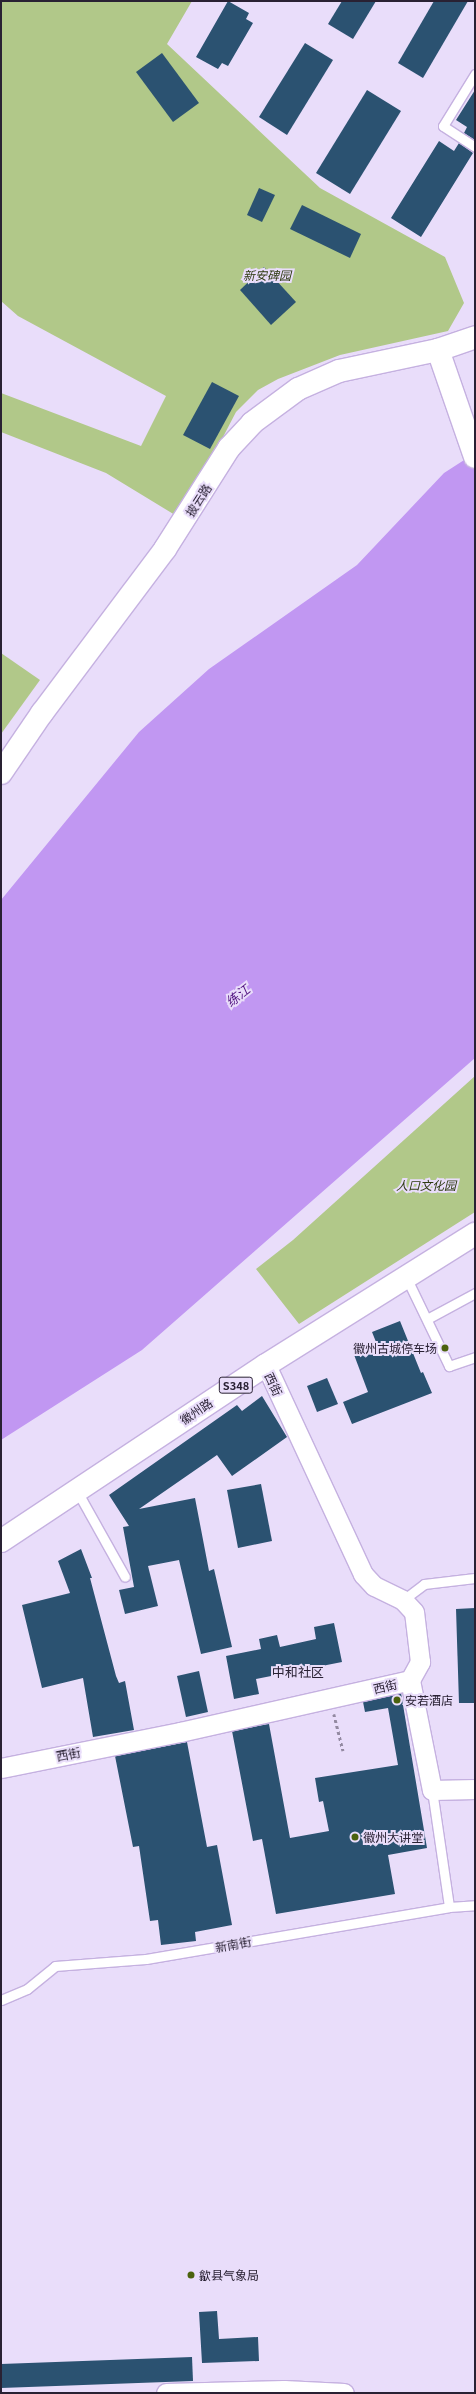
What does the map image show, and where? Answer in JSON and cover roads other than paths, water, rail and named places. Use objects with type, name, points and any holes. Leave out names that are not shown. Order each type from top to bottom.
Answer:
[{"type":"street","name":"披云路","points":[[1,773],[42,713],[165,549],[229,448],[252,423],[278,402],[318,379],[339,371],[438,350],[475,337]]},
{"type":"street","points":[[438,350],[475,456]]},
{"type":"street","name":"徽州路","points":[[1,1541],[266,1365],[475,1234]]},
{"type":"street","name":"西街","points":[[1,1768],[410,1680],[420,1662],[414,1612],[403,1600],[374,1586],[363,1574],[266,1365]]},
{"type":"street","points":[[410,1680],[432,1790],[475,1789]]},
{"type":"street","points":[[166,2393],[284,2390],[344,2393]]},
{"type":"lane","points":[[475,74],[443,126],[475,147]]},
{"type":"lane","points":[[406,1277],[450,1366],[475,1357]]},
{"type":"lane","points":[[427,1319],[475,1293]]},
{"type":"lane","points":[[77,1491],[125,1577]]},
{"type":"lane","points":[[403,1600],[424,1584],[475,1578]]},
{"type":"lane","points":[[432,1790],[449,1907]]},
{"type":"lane","name":"新南街","points":[[1,2000],[27,1989],[55,1966],[146,1959],[449,1907],[475,1905]]},
{"type":"water","name":"练江","points":[[475,453],[475,1058],[142,1350],[1,1440],[1,900],[139,732],[209,669],[357,565],[444,473]]},
{"type":"place","name":"徽州古城停车场","points":[[445,1348]]},
{"type":"place","name":"安若酒店","points":[[397,1700]]},
{"type":"place","name":"徽州大讲堂","points":[[355,1837]]},
{"type":"place","name":"歙县气象局","points":[[191,2275]]},
{"type":"district","name":"中和社区","points":[[298,1672]]},
{"type":"park label","name":"新安碑园","points":[[267,275]]},
{"type":"park label","name":"人口文化园","points":[[426,1185]]}]
